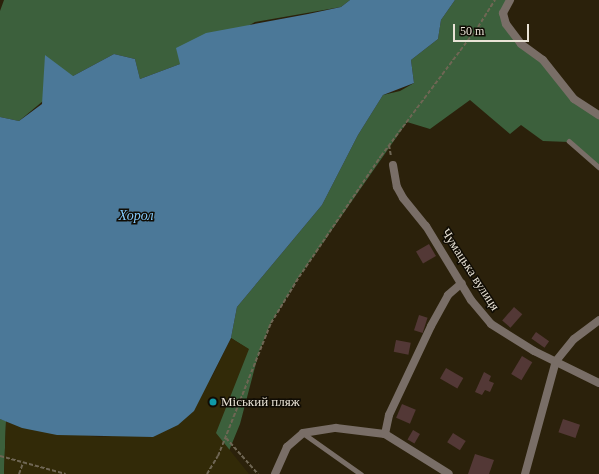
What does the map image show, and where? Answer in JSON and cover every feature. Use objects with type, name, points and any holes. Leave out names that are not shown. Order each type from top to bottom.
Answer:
[{"type":"street","points":[[510,0],[503,12],[506,24],[517,39],[543,60],[574,99],[599,115]]},
{"type":"street","name":"Чумацька вулиця","points":[[393,165],[397,187],[403,198],[426,226],[471,300],[491,324],[505,335],[599,383]]},
{"type":"street","points":[[385,434],[389,415],[431,326],[448,295],[462,283]]},
{"type":"street","points":[[525,474],[556,361],[574,339],[599,320]]},
{"type":"street","points":[[275,474],[287,447],[303,433],[336,428],[385,434],[449,474]]},
{"type":"lane","points":[[569,142],[599,167]]},
{"type":"lane","points":[[303,433],[361,474]]},
{"type":"path","points":[[207,474],[226,438],[271,323],[299,277],[389,145],[478,27],[495,0]]},
{"type":"path","points":[[389,145],[393,165]]},
{"type":"path","points":[[226,438],[258,474]]},
{"type":"path","points":[[0,456],[66,474]]},
{"type":"path","points":[[19,474],[24,463]]},
{"type":"green space","points":[[4,0],[350,0],[341,7],[255,22],[180,64],[140,79],[135,59],[114,54],[73,76],[19,121],[0,117],[0,11]]},
{"type":"green space","points":[[455,0],[510,0],[503,13],[506,24],[521,44],[543,60],[574,99],[599,115],[599,167],[569,142],[543,141],[521,125],[510,134],[470,100],[430,129],[407,122],[299,277],[271,323],[259,352],[240,424],[226,458],[215,474],[25,474],[27,456],[110,471],[170,468],[199,453],[205,426],[239,357],[248,349],[231,338],[237,307],[322,205],[358,135],[383,95],[400,91],[414,83],[411,60],[438,39],[441,20]]},
{"type":"green space","points":[[0,419],[6,421],[4,474],[0,474]]},
{"type":"sand","name":"Міський пляж","points":[[231,338],[249,349],[216,433],[249,474],[4,474],[6,421],[22,428],[99,437],[124,435],[211,379]]},
{"type":"water","name":"Хорол","points":[[350,0],[455,0],[441,20],[438,39],[411,60],[414,83],[383,95],[358,135],[322,205],[237,307],[231,338],[194,411],[178,425],[153,437],[57,435],[22,428],[0,419],[0,117],[19,121],[42,104],[45,55],[73,76],[114,54],[135,59],[140,79],[180,64],[176,48],[206,33],[341,7]]},
{"type":"building","points":[[429,244],[436,256],[423,264],[416,251]]},
{"type":"building","points":[[514,307],[522,314],[510,328],[502,321]]},
{"type":"building","points":[[419,315],[428,318],[423,333],[414,330]]},
{"type":"building","points":[[536,332],[549,341],[545,348],[531,339]]},
{"type":"building","points":[[396,340],[411,343],[408,355],[394,352]]},
{"type":"building","points":[[522,356],[532,362],[521,380],[511,374]]},
{"type":"building","points":[[446,368],[463,378],[457,388],[440,378]]},
{"type":"building","points":[[484,372],[491,376],[489,381],[494,383],[490,392],[485,390],[482,395],[475,392]]},
{"type":"building","points":[[402,404],[416,410],[410,424],[396,418]]},
{"type":"building","points":[[563,419],[580,425],[575,438],[558,432]]},
{"type":"building","points":[[413,430],[420,434],[414,444],[408,440]]},
{"type":"building","points":[[453,433],[466,441],[460,450],[447,442]]},
{"type":"building","points":[[475,454],[494,460],[489,474],[468,474]]},
{"type":"place","name":"Міський пляж","points":[[213,402]]}]
